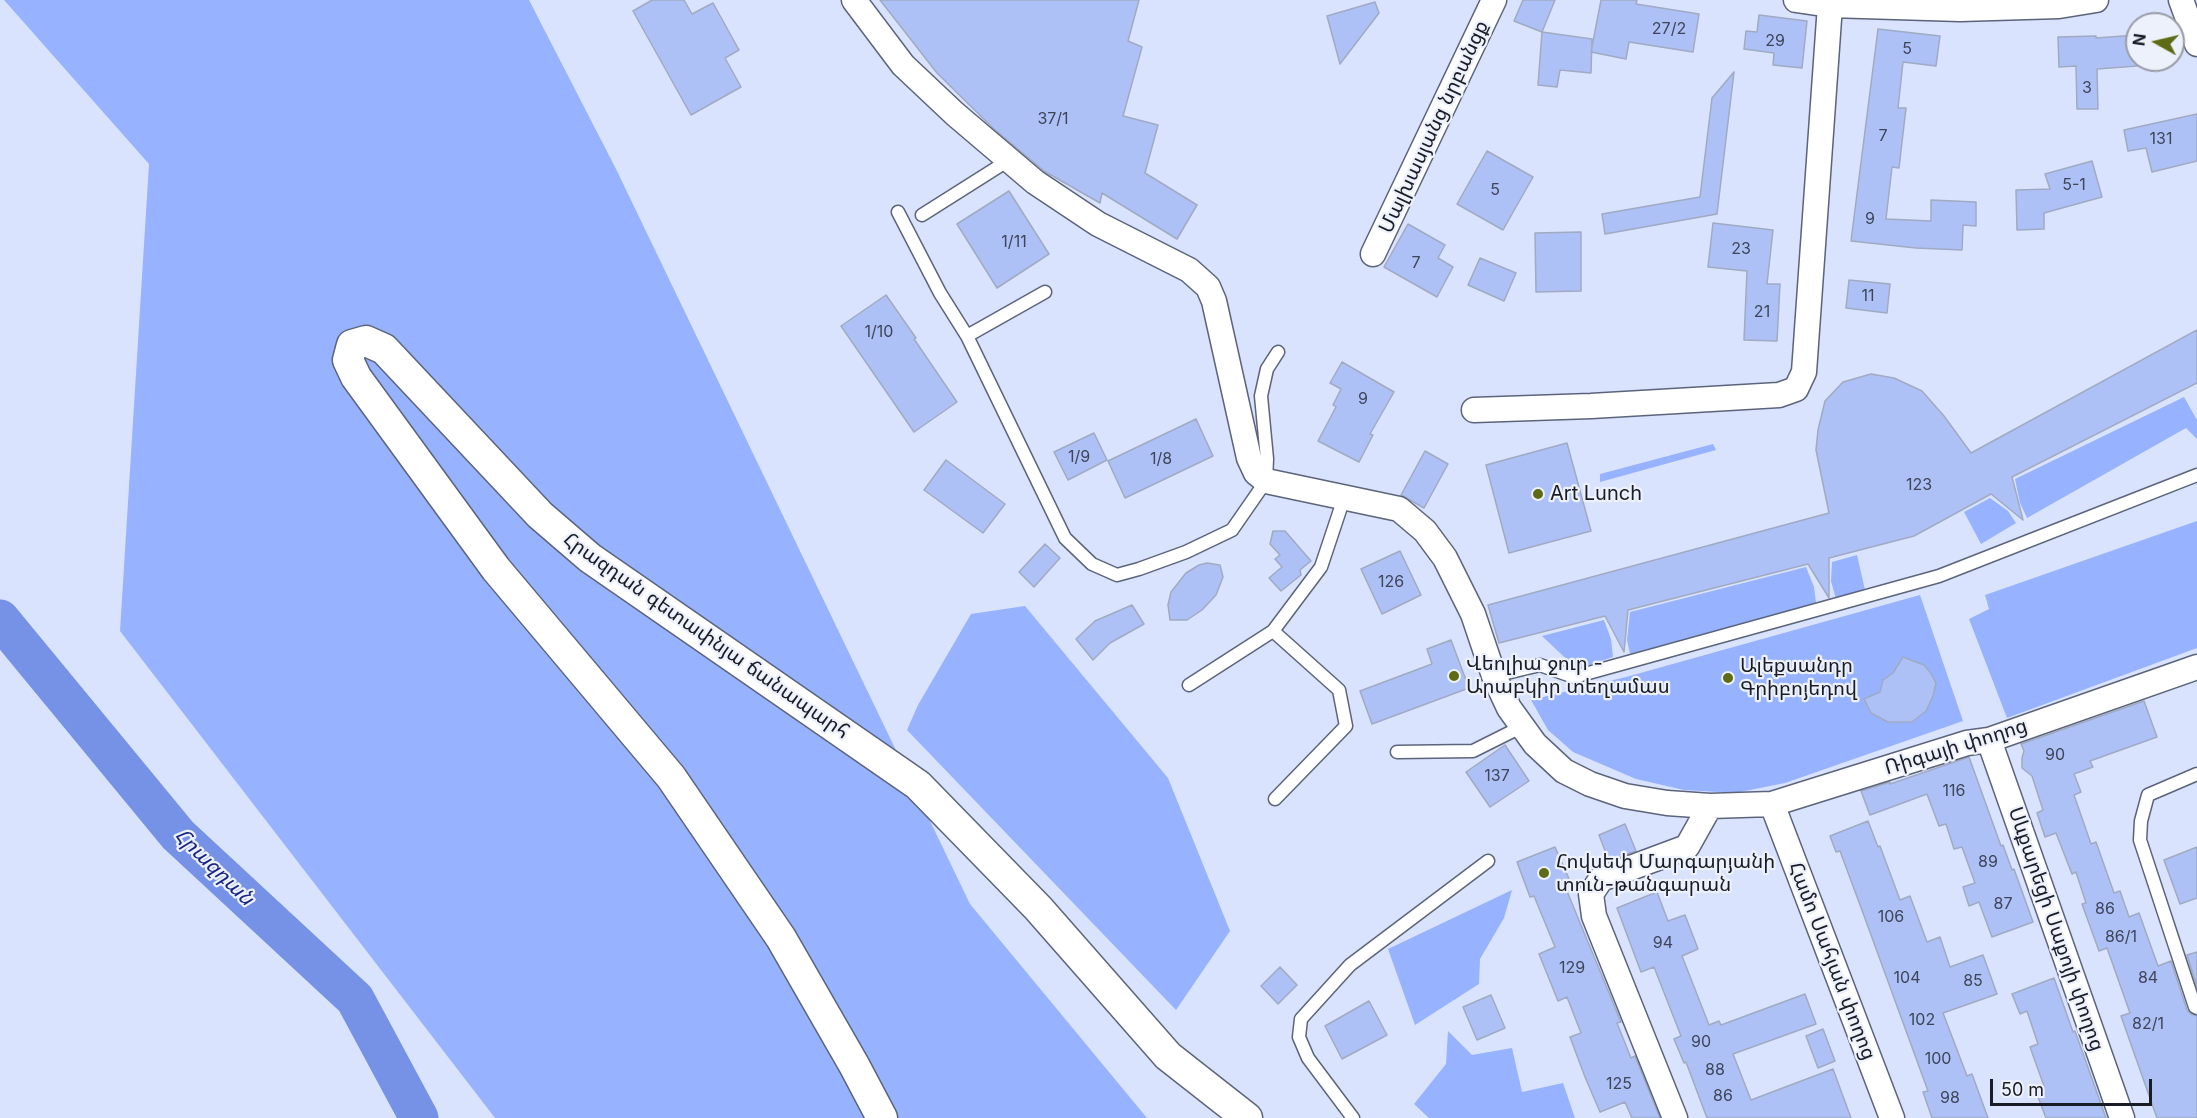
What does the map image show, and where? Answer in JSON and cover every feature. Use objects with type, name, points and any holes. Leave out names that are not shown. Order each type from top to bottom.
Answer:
[{"type":"street","points":[[854,0],[903,65],[955,114],[1035,182],[1098,224],[1189,270],[1208,287],[1214,301],[1249,458],[1256,473],[1266,481]]},
{"type":"street","name":"Մալխասյանց նրբանցք","points":[[1373,254],[1494,0]]},
{"type":"street","points":[[1796,0],[1830,5],[1960,9],[2059,6],[2096,0]]},
{"type":"street","points":[[2181,0],[2197,44]]},
{"type":"street","points":[[1474,410],[1592,406],[1779,395],[1796,389],[1804,372],[1830,5]]},
{"type":"street","name":"Հրազդան գետափնյա ճանապարհ","points":[[882,1118],[787,948],[755,900],[670,777],[496,569],[356,377],[348,360],[352,345],[366,341],[384,349],[540,515],[591,558],[918,784],[1038,908],[1168,1056],[1247,1118]]},
{"type":"street","name":"Ռիգայի փողոց","points":[[1266,481],[1399,509],[1425,531],[1445,558],[1473,614],[1494,676],[1509,708],[1535,744],[1564,771],[1590,784],[1625,796],[1667,803],[1710,806],[1772,804],[1966,743],[1989,740],[2197,668]]},
{"type":"street","name":"Սևքարեցի Սաքոյի փողոց","points":[[1989,740],[2122,1118]]},
{"type":"street","name":"Համո Սահյան փողոց","points":[[1772,804],[1892,1118]]},
{"type":"street","points":[[1675,1118],[1594,916],[1591,894],[1601,879],[1687,847],[1710,806]]},
{"type":"lane","points":[[922,215],[1009,160]]},
{"type":"lane","points":[[898,212],[940,293],[967,336],[1065,538],[1092,564],[1117,574],[1139,569],[1186,552],[1232,530],[1266,481],[1267,459],[1261,396],[1267,369],[1278,352]]},
{"type":"lane","points":[[967,336],[1045,292]]},
{"type":"lane","points":[[1494,676],[1540,665],[1574,678],[1940,576],[2197,475]]},
{"type":"lane","points":[[1189,685],[1273,631],[1321,567],[1344,498]]},
{"type":"lane","points":[[1273,631],[1339,690],[1346,726],[1275,799]]},
{"type":"lane","points":[[1397,752],[1473,751],[1523,726]]},
{"type":"lane","points":[[2197,774],[2148,795],[2141,821],[2140,840],[2197,1008]]},
{"type":"lane","points":[[1353,1118],[1308,1058],[1299,1037],[1301,1019],[1350,965],[1488,861]]},
{"type":"shaded area","points":[[4,0],[529,0],[616,169],[970,904],[1147,1118],[495,1118],[120,631],[149,164]]},
{"type":"shaded area","points":[[2184,397],[2197,420],[2197,439],[2186,428],[2027,518],[2020,503],[2015,479]]},
{"type":"shaded area","points":[[1713,444],[1716,450],[1600,482],[1600,474]]},
{"type":"shaded area","points":[[1990,498],[2008,511],[2016,523],[1981,544],[1964,512]]},
{"type":"shaded area","points":[[2197,521],[2197,648],[2007,718],[1969,619],[1989,609],[1985,595]]},
{"type":"shaded area","points":[[1857,555],[1865,590],[1836,599],[1831,581],[1832,562]]},
{"type":"shaded area","points":[[1806,567],[1814,587],[1816,603],[1630,654],[1627,640],[1630,612]]},
{"type":"shaded area","points":[[1920,595],[1963,721],[1785,783],[1735,793],[1684,790],[1636,779],[1573,752],[1548,730],[1531,700],[1626,677]]},
{"type":"shaded area","points":[[1025,606],[1168,778],[1230,931],[1176,1010],[907,730],[918,705],[971,614]]},
{"type":"shaded area","points":[[1604,620],[1611,639],[1613,657],[1577,669],[1542,636]]},
{"type":"shaded area","points":[[1512,890],[1504,918],[1480,959],[1479,984],[1415,1025],[1388,949]]},
{"type":"shaded area","points":[[1448,1031],[1472,1055],[1512,1048],[1522,1092],[1563,1083],[1575,1118],[1429,1118],[1414,1104],[1446,1064]]},
{"type":"building","points":[[652,0],[684,0],[692,14],[713,3],[739,50],[725,58],[741,87],[691,115],[633,11]]},
{"type":"building","points":[[880,0],[1139,0],[1128,41],[1142,47],[1123,116],[1158,125],[1145,173],[1197,205],[1177,239],[1102,193],[1100,203],[1044,171],[994,129],[937,73]]},
{"type":"building","points":[[1523,0],[1555,0],[1542,32],[1514,21]]},
{"type":"building","points":[[1601,0],[1637,0],[1636,4],[1699,14],[1693,52],[1629,42],[1626,59],[1591,52]]},
{"type":"building","points":[[1375,2],[1379,13],[1340,64],[1327,16]]},
{"type":"building","points":[[1759,15],[1807,21],[1802,68],[1773,65],[1774,53],[1744,49],[1746,31],[1757,32]]},
{"type":"building","points":[[1878,29],[1940,36],[1936,66],[1903,62],[1898,108],[1906,108],[1899,168],[1892,167],[1886,219],[1931,221],[1931,200],[1976,202],[1976,226],[1963,225],[1962,250],[1851,241]]},
{"type":"building","points":[[1542,32],[1592,39],[1591,73],[1560,70],[1557,87],[1538,85]]},
{"type":"building","points":[[2096,36],[2096,38],[2125,36],[2125,67],[2097,69],[2098,109],[2077,109],[2076,66],[2059,67],[2058,37]]},
{"type":"building","points":[[1734,72],[1717,214],[1605,234],[1602,214],[1700,197],[1712,98]]},
{"type":"building","points":[[2197,114],[2197,161],[2152,172],[2146,148],[2128,151],[2124,130]]},
{"type":"building","points":[[1487,151],[1533,177],[1503,230],[1457,204]]},
{"type":"building","points":[[2092,161],[2102,197],[2044,213],[2044,229],[2017,230],[2016,190],[2050,189],[2045,174]]},
{"type":"building","points":[[1009,191],[1049,254],[997,288],[957,224]]},
{"type":"building","points":[[1713,223],[1773,230],[1767,284],[1780,284],[1777,341],[1744,340],[1747,271],[1708,267]]},
{"type":"building","points":[[1408,224],[1445,245],[1438,258],[1453,267],[1437,297],[1384,267]]},
{"type":"building","points":[[1581,232],[1581,291],[1536,292],[1535,233]]},
{"type":"building","points":[[1480,258],[1516,273],[1504,301],[1468,285]]},
{"type":"building","points":[[1849,280],[1890,284],[1887,313],[1846,308]]},
{"type":"building","points":[[886,295],[957,402],[914,432],[841,326]]},
{"type":"building","points":[[2197,330],[2197,383],[2012,477],[2023,520],[1991,494],[1914,536],[1829,558],[1829,598],[1808,564],[1628,610],[1624,652],[1605,616],[1499,643],[1488,605],[1829,513],[1816,450],[1818,430],[1825,401],[1843,382],[1871,374],[1894,378],[1922,391],[1971,453]]},
{"type":"building","points":[[1342,362],[1394,392],[1370,434],[1373,435],[1359,462],[1318,441],[1336,407],[1333,405],[1341,389],[1330,383]]},
{"type":"building","points":[[1196,419],[1213,456],[1125,498],[1108,461]]},
{"type":"building","points":[[1094,433],[1107,460],[1068,480],[1054,452]]},
{"type":"building","points":[[1567,443],[1591,531],[1509,553],[1486,465]]},
{"type":"building","points":[[1425,451],[1448,464],[1424,508],[1401,495]]},
{"type":"building","points":[[946,460],[1005,504],[983,533],[924,490]]},
{"type":"building","points":[[1273,531],[1285,531],[1311,561],[1300,570],[1301,575],[1281,591],[1269,578],[1282,567],[1275,559],[1280,555],[1270,544]]},
{"type":"building","points":[[1045,544],[1060,558],[1034,587],[1019,572]]},
{"type":"building","points":[[1400,551],[1421,595],[1382,614],[1361,569]]},
{"type":"building","points":[[1207,563],[1220,565],[1223,577],[1216,595],[1202,610],[1187,620],[1170,620],[1168,605],[1171,592],[1186,573]]},
{"type":"building","points":[[1132,605],[1144,624],[1110,643],[1093,660],[1076,639],[1095,621]]},
{"type":"building","points":[[1451,640],[1469,688],[1372,724],[1360,691],[1432,664],[1427,649]]},
{"type":"building","points":[[1903,657],[1924,665],[1930,672],[1936,683],[1933,696],[1926,711],[1912,722],[1888,722],[1871,713],[1864,699],[1880,692],[1883,680],[1893,673]]},
{"type":"building","points":[[2144,701],[2157,737],[2090,761],[2093,767],[2074,774],[2081,792],[2074,795],[2091,844],[2096,842],[2114,893],[2120,891],[2129,917],[2139,913],[2158,966],[2171,961],[2187,1010],[2197,1016],[2197,1118],[2157,1118],[2121,1016],[2130,1013],[2107,948],[2099,951],[2082,904],[2086,903],[2076,872],[2072,874],[2056,833],[2045,837],[2037,813],[2043,810],[2032,776],[2022,768],[2024,751],[2021,744]]},
{"type":"building","points":[[1505,745],[1529,781],[1490,807],[1466,772]]},
{"type":"building","points":[[1969,757],[2001,846],[2003,845],[2012,870],[2014,869],[2033,922],[1992,937],[1979,902],[1969,906],[1963,887],[1975,883],[1962,847],[1954,849],[1946,824],[1939,826],[1927,794],[1870,815],[1861,791],[1890,782],[1890,784]]},
{"type":"building","points":[[1868,821],[1900,900],[1910,896],[1927,942],[1940,937],[1950,967],[1983,955],[1997,994],[1943,1013],[1967,1076],[1972,1074],[1988,1118],[1932,1118],[1923,1092],[1928,1091],[1840,851],[1836,852],[1830,836]]},
{"type":"building","points":[[1625,824],[1636,851],[1609,861],[1599,835]]},
{"type":"building","points":[[1555,847],[1570,881],[1564,884],[1621,1022],[1617,1023],[1631,1058],[1635,1056],[1660,1118],[1632,1118],[1625,1102],[1600,1112],[1585,1077],[1570,1037],[1581,1033],[1567,997],[1558,1001],[1539,954],[1555,947],[1534,896],[1530,897],[1517,862]]},
{"type":"building","points":[[2197,847],[2197,898],[2180,904],[2164,860]]},
{"type":"building","points":[[1657,892],[1668,921],[1685,915],[1698,949],[1682,956],[1709,1025],[1719,1021],[1721,1025],[1805,994],[1816,1024],[1733,1054],[1751,1100],[1833,1069],[1851,1118],[1707,1118],[1686,1062],[1684,1063],[1674,1039],[1681,1036],[1654,967],[1641,972],[1617,908]]},
{"type":"building","points":[[2197,952],[2197,987],[2187,955]]},
{"type":"building","points":[[1280,967],[1297,985],[1278,1004],[1261,986]]},
{"type":"building","points":[[2054,978],[2106,1118],[2046,1118],[2035,1089],[2044,1086],[2030,1047],[2038,1044],[2027,1011],[2020,1014],[2012,994]]},
{"type":"building","points":[[1491,995],[1505,1028],[1477,1040],[1463,1007]]},
{"type":"building","points":[[1369,1001],[1387,1035],[1342,1059],[1325,1026]]},
{"type":"building","points":[[1823,1029],[1835,1061],[1818,1068],[1806,1036]]},
{"type":"waterway","name":"Հրազդան","points":[[0,619],[178,835],[355,999],[419,1118]]},
{"type":"place","name":"Art Lunch","points":[[1538,494]]},
{"type":"place","name":"Վեոլիա ջուր - Արաբկիր տեղամաս","points":[[1454,676]]},
{"type":"place","name":"Ալեքսանդր Գրիբոյեդով","points":[[1728,678]]},
{"type":"place","name":"Հովսեփ Մարգարյանի տուն-թանգարան","points":[[1544,873]]}]
